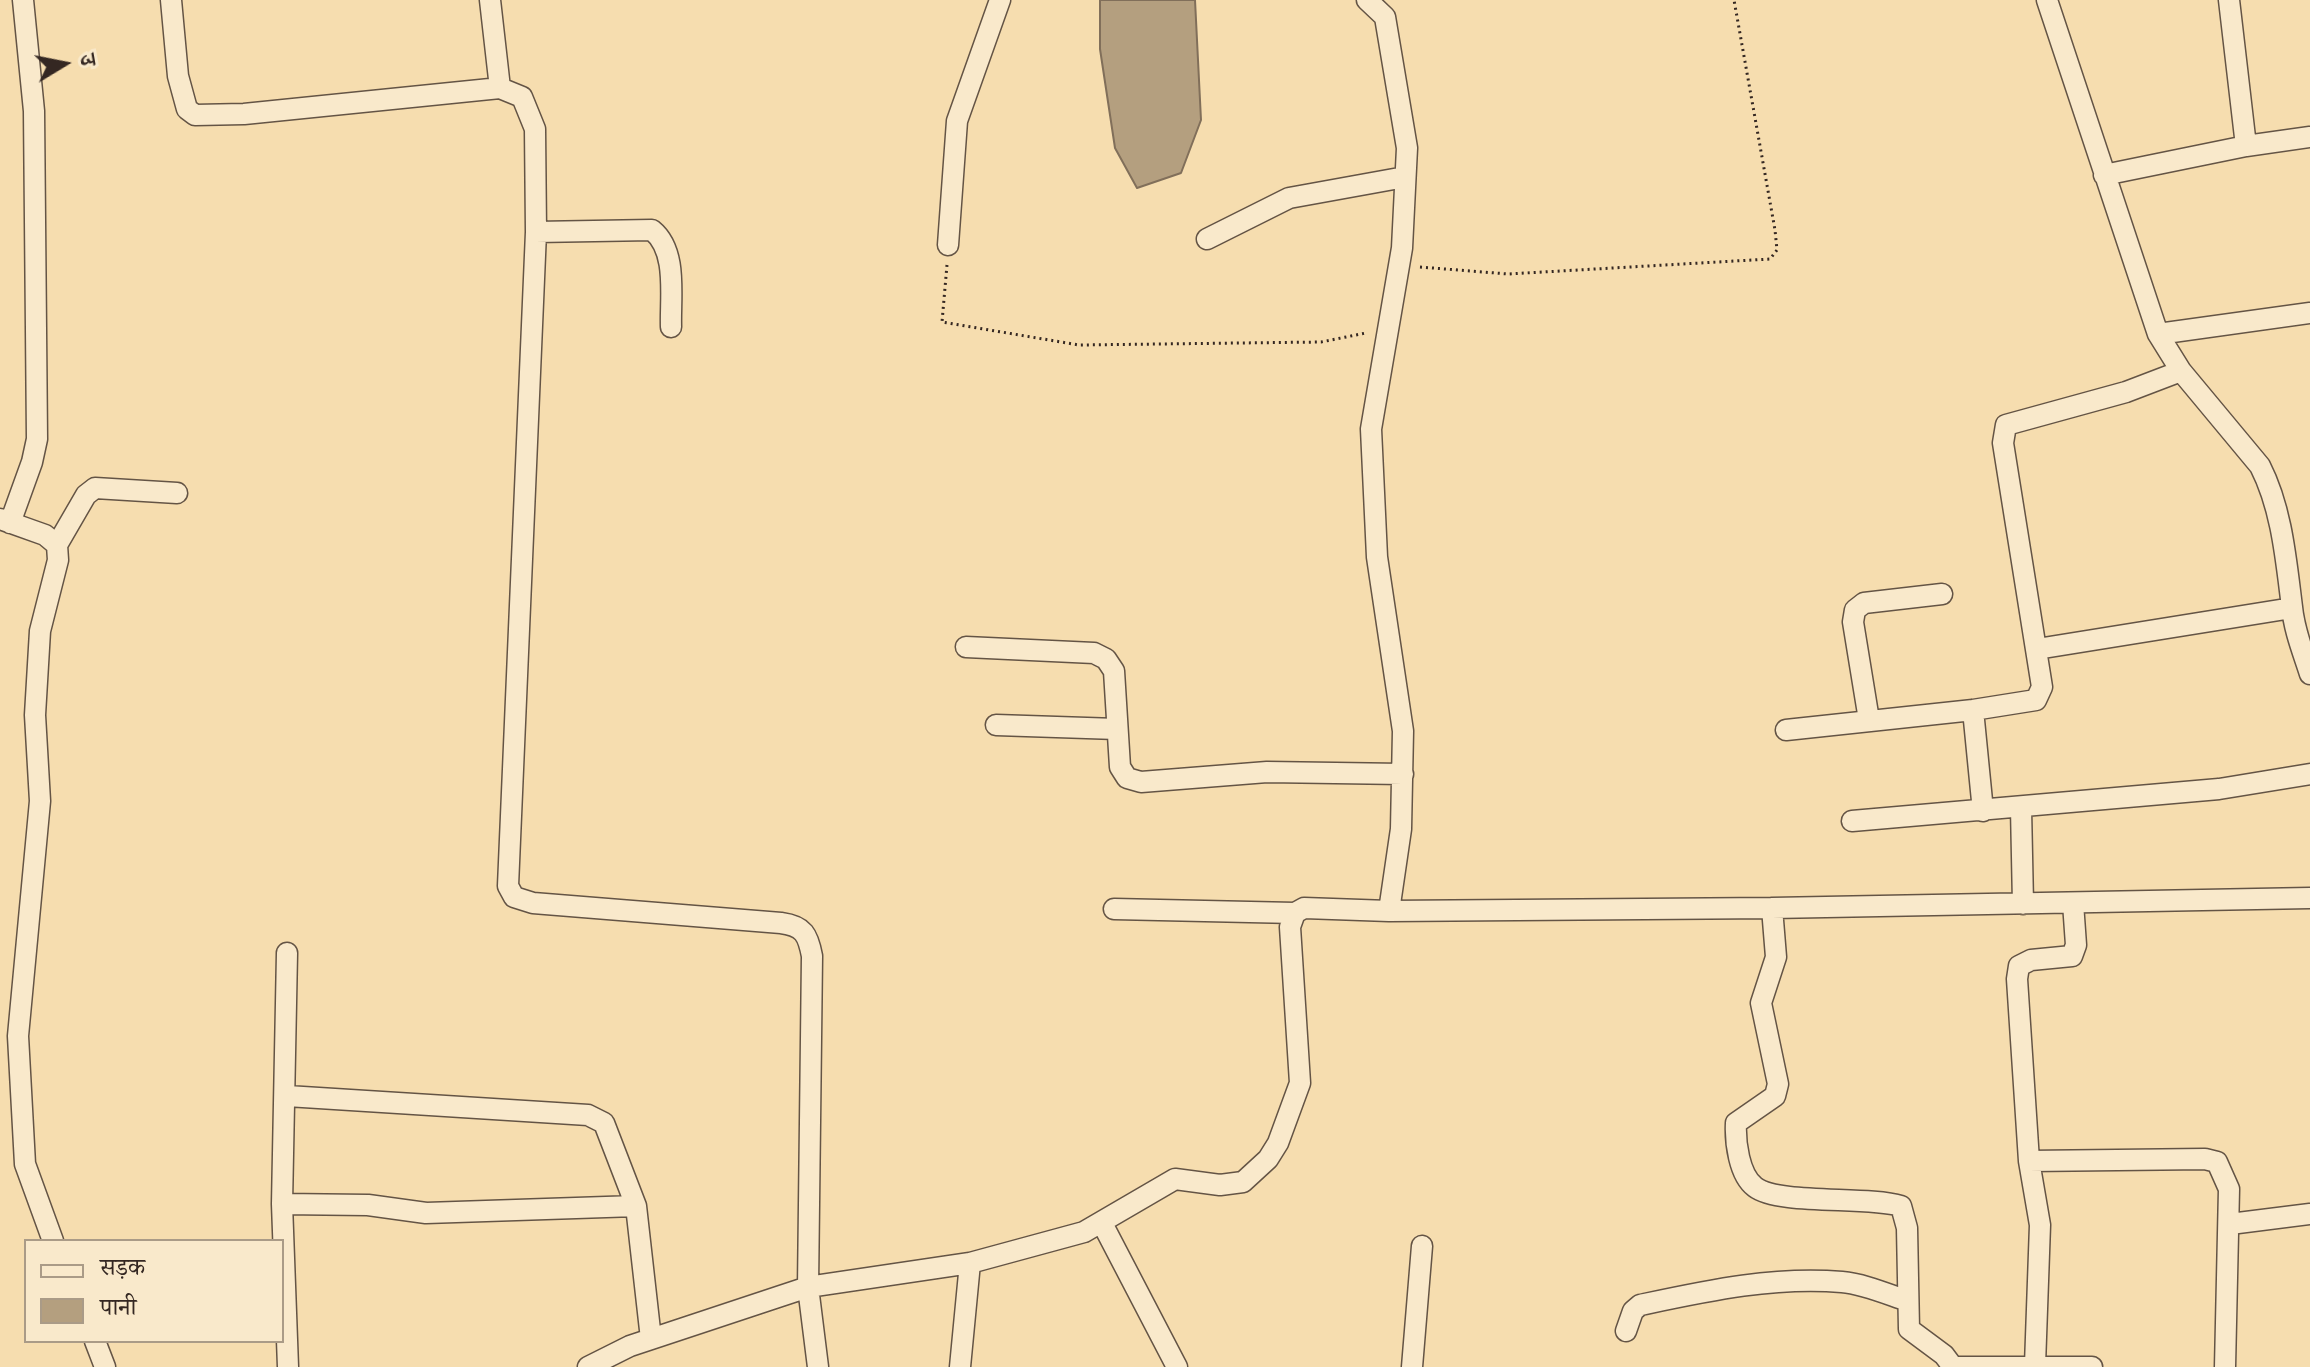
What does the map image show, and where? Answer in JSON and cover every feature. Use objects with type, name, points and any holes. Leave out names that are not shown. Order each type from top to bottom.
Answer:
[{"type":"street","points":[[23,0],[34,111],[37,439],[5,521],[45,535],[57,545]]},
{"type":"street","points":[[171,0],[178,76],[187,109],[195,115],[244,114],[500,88],[522,97],[535,129],[536,232],[508,886],[514,897],[533,903],[781,923],[797,925],[808,935],[812,956],[808,1287],[818,1367]]},
{"type":"street","points":[[490,0],[500,88]]},
{"type":"street","points":[[948,245],[957,121],[1000,0]]},
{"type":"street","points":[[1367,0],[1385,17],[1407,148],[1399,265],[1371,429],[1377,557],[1402,705],[1401,829],[1389,911]]},
{"type":"street","points":[[2047,0],[2158,334],[2181,371],[2260,466],[2273,498],[2300,569],[2292,608],[2310,674]]},
{"type":"street","points":[[2229,0],[2246,146]]},
{"type":"street","points":[[2104,175],[2246,146],[2310,137]]},
{"type":"street","points":[[1207,239],[1289,198],[1405,177]]},
{"type":"street","points":[[536,232],[652,230],[663,239],[669,253],[671,327]]},
{"type":"street","points":[[2158,334],[2310,313]]},
{"type":"street","points":[[1786,730],[1973,710],[2036,700],[2042,687],[2003,443],[2006,425],[2014,420],[2126,392],[2181,371]]},
{"type":"street","points":[[52,1239],[25,1164],[18,1036],[40,801],[35,715],[40,631],[58,560],[57,545],[86,495],[95,488],[177,493]]},
{"type":"street","points":[[1869,720],[1853,622],[1855,610],[1864,603],[1942,594]]},
{"type":"street","points":[[2037,649],[2292,608]]},
{"type":"street","points":[[966,647],[1094,653],[1106,659],[1114,671],[1120,767],[1127,778],[1141,782],[1267,772],[1403,774]]},
{"type":"street","points":[[1973,710],[1983,811]]},
{"type":"street","points":[[996,725],[1117,729]]},
{"type":"street","points":[[1852,821],[2219,789],[2310,774]]},
{"type":"street","points":[[2021,808],[2023,904]]},
{"type":"street","points":[[1114,909],[1295,913],[1304,908],[1389,911],[1772,908],[2310,898]]},
{"type":"street","points":[[2035,1365],[2040,1225],[2029,1161],[2017,979],[2019,966],[2031,960],[2072,956],[2076,945],[2073,903]]},
{"type":"street","points":[[1772,908],[1776,957],[1761,1003],[1778,1084],[1775,1096],[1736,1123],[1735,1136],[1744,1172],[1751,1184],[1772,1194],[1901,1206],[1907,1228],[1909,1329],[1944,1355],[1954,1367],[2092,1367]]},
{"type":"street","points":[[588,1367],[620,1359],[651,1339],[808,1287],[970,1263],[1103,1225],[1175,1179],[1220,1185],[1243,1182],[1273,1151],[1300,1083],[1290,927],[1295,913]]},
{"type":"street","points":[[283,1239],[287,953]]},
{"type":"street","points":[[287,1096],[588,1115],[604,1123],[636,1206],[651,1339]]},
{"type":"street","points":[[2029,1161],[2205,1159],[2217,1162],[2229,1189],[2225,1367]]},
{"type":"street","points":[[282,1204],[368,1205],[426,1213],[636,1206]]},
{"type":"street","points":[[2230,1224],[2310,1214]]},
{"type":"street","points":[[1103,1225],[1177,1367]]},
{"type":"street","points":[[1412,1367],[1422,1246]]},
{"type":"street","points":[[284,1258],[288,1367]]},
{"type":"street","points":[[960,1367],[970,1263]]},
{"type":"street","points":[[1626,1331],[1633,1311],[1640,1305],[1713,1289],[1784,1282],[1842,1282],[1908,1301]]},
{"type":"street","points":[[96,1343],[105,1367]]},
{"type":"path","points":[[1399,265],[1508,274],[1770,259],[1777,250],[1775,230],[1734,0]]},
{"type":"path","points":[[948,245],[942,322],[1079,345],[1321,342],[1387,329]]},
{"type":"water","points":[[1100,0],[1195,0],[1201,120],[1181,173],[1137,188],[1115,148],[1100,49]]}]
